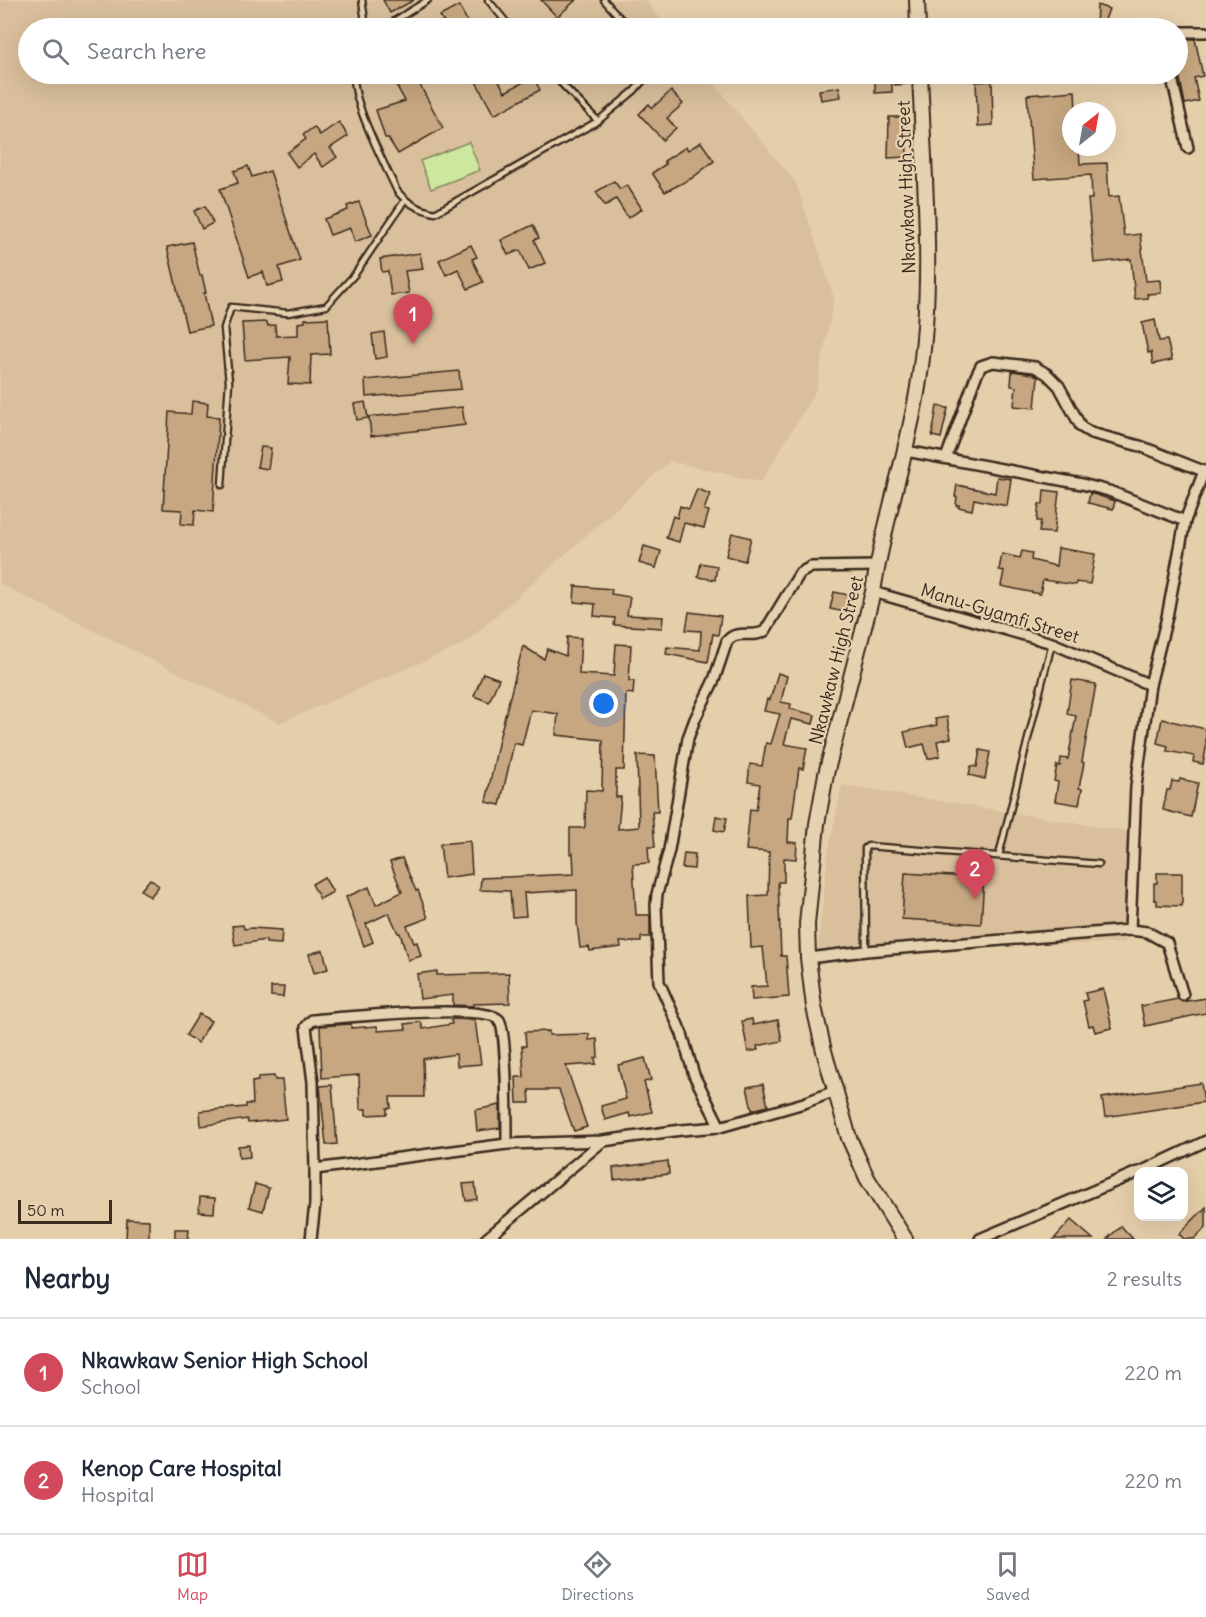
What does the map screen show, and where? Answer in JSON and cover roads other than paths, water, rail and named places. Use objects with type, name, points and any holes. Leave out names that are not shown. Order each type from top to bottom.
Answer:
[{"type":"main road","points":[[916,0],[917,18]]},
{"type":"main road","name":"Nkawkaw High Street","points":[[905,1239],[867,1178],[849,1138],[814,1007],[808,958],[807,924],[817,824],[826,774],[873,592],[919,385],[927,281],[928,232],[921,84]]},
{"type":"street","points":[[1188,32],[1206,32]]},
{"type":"street","points":[[1174,84],[1188,148]]},
{"type":"street","points":[[946,458],[976,376],[981,366],[993,362],[1035,367],[1047,374],[1059,386],[1081,427],[1091,433],[1140,446],[1205,471],[1185,520],[1167,616],[1149,685],[1137,786],[1130,930]]},
{"type":"street","points":[[906,451],[1109,491],[1185,520]]},
{"type":"street","points":[[720,1127],[694,1075],[682,1034],[662,992],[658,968],[657,894],[669,850],[688,738],[714,680],[726,641],[737,633],[761,634],[765,631],[800,573],[811,567],[877,566]]},
{"type":"street","name":"Manu-Gyamfi Street","points":[[873,592],[1052,643],[1149,685]]},
{"type":"street","points":[[808,958],[867,951],[1130,930],[1147,932],[1167,943],[1183,995]]},
{"type":"street","points":[[311,1239],[315,1204],[313,1082],[306,1028],[312,1020],[433,1011],[488,1014],[497,1017],[501,1022],[504,1048],[507,1144]]},
{"type":"street","points":[[315,1169],[507,1144],[603,1141],[720,1127],[804,1103],[835,1091]]},
{"type":"street","points":[[486,1239],[603,1141]]},
{"type":"street","points":[[1150,1167],[1206,1142]]},
{"type":"street","points":[[980,1239],[1134,1174]]},
{"type":"lane","points":[[362,0],[365,18]]},
{"type":"lane","points":[[399,18],[428,0]]},
{"type":"lane","points":[[488,0],[503,18]]},
{"type":"lane","points":[[604,0],[620,18]]},
{"type":"lane","points":[[355,84],[359,105],[397,191],[405,201],[418,209],[435,213],[598,121],[640,84]]},
{"type":"lane","points":[[562,84],[598,121]]},
{"type":"lane","points":[[222,485],[229,382],[224,328],[231,307],[288,313],[326,306],[355,274],[405,201]]},
{"type":"lane","points":[[999,855],[1052,643]]},
{"type":"lane","points":[[867,951],[865,848],[868,846],[1099,864]]},
{"type":"place","name":"Nkawkaw Senior High School","points":[[413,344]]},
{"type":"place","name":"Kenop Care Hospital","points":[[975,899]]}]
